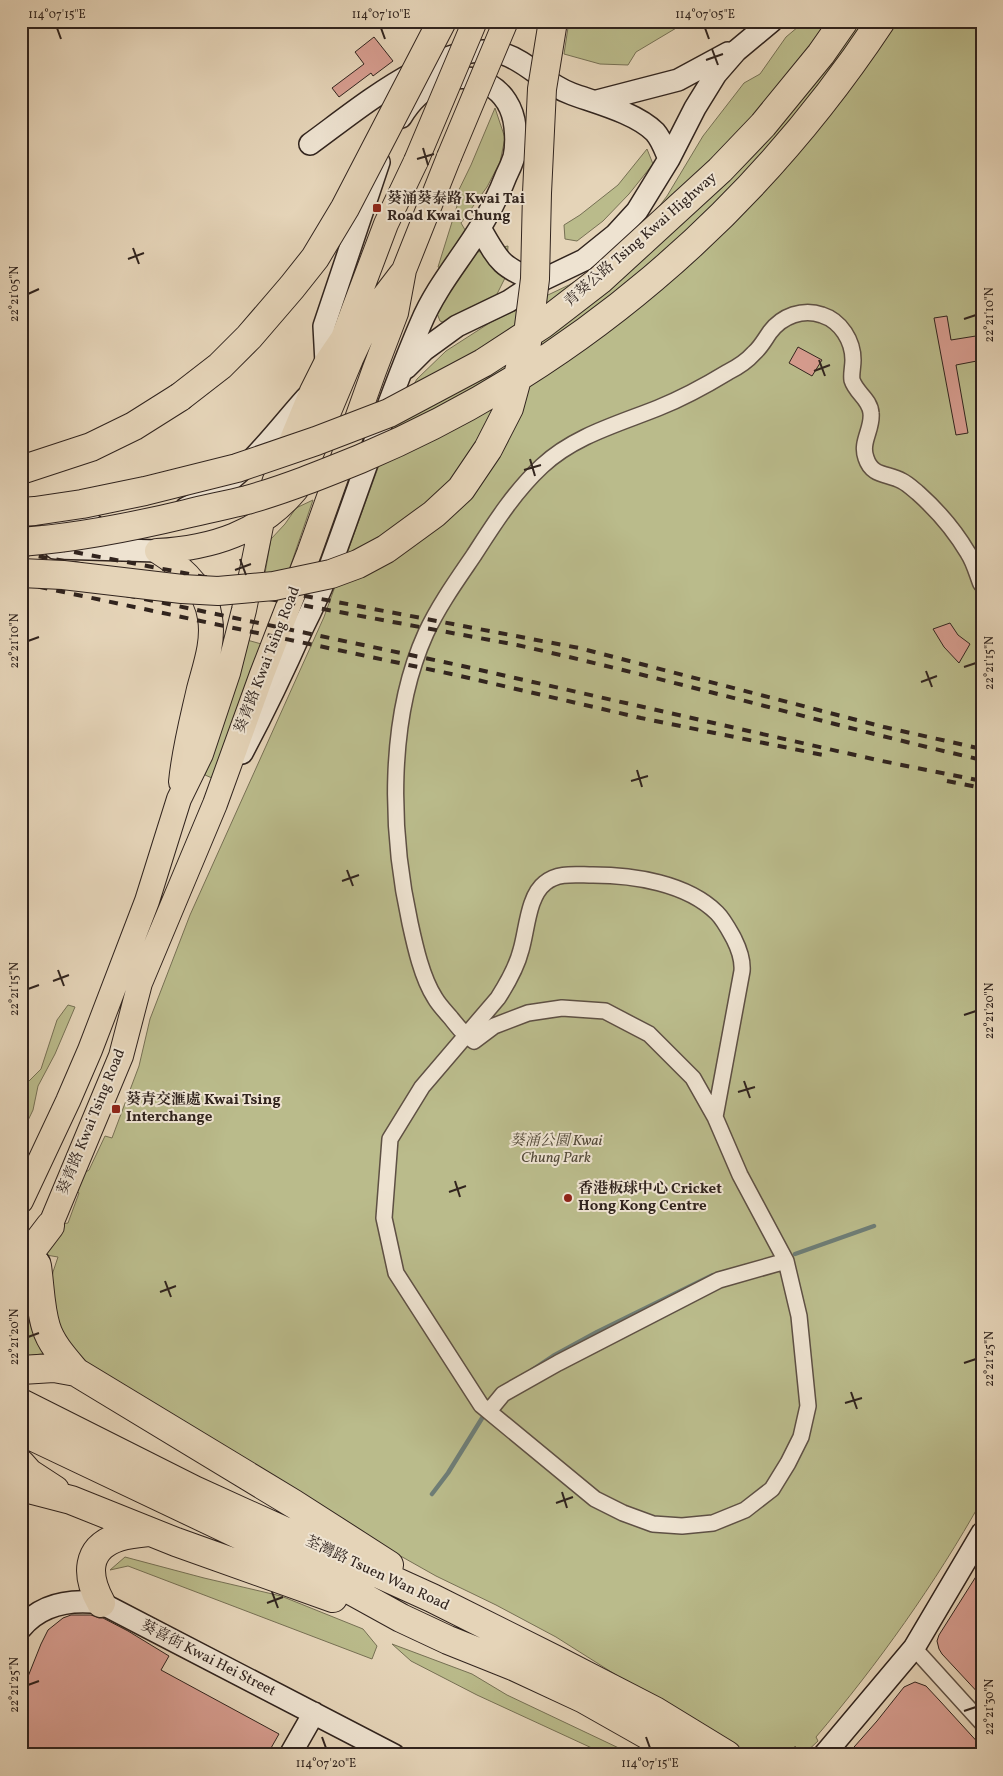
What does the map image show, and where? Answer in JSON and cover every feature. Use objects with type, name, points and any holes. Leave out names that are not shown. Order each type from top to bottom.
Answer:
[{"type":"highway","points":[[21,470],[91,446],[134,426],[180,396],[220,366],[249,337],[292,288],[315,258],[345,208],[442,21]]},
{"type":"highway","points":[[21,573],[63,575],[182,589],[218,591],[274,586],[331,574],[358,564],[386,549],[434,514],[461,489],[488,449],[509,408],[527,342],[535,279],[542,89],[553,21]]},
{"type":"highway","name":"青葵公路 Tsing Kwai Highway","points":[[21,512],[45,510],[146,491],[238,468],[389,413],[482,363],[543,324],[600,280],[706,184],[763,125],[821,54],[844,21]]},
{"type":"highway","points":[[21,542],[150,523],[248,499],[325,473],[402,441],[492,393],[545,360],[636,294],[673,262],[739,199],[808,122],[881,21]]},
{"type":"highway","points":[[50,1226],[29,1265],[41,1301],[46,1328],[59,1352],[76,1372],[350,1539],[407,1577],[432,1598]]},
{"type":"highway","points":[[21,1370],[54,1368],[76,1372]]},
{"type":"highway","name":"荃灣路 Tsuen Wan Road","points":[[21,1403],[61,1437],[261,1545],[343,1586],[401,1618],[584,1699],[683,1755]]},
{"type":"highway","name":"荃灣路 Tsuen Wan Road","points":[[21,1431],[61,1437],[194,1490],[432,1598],[629,1697],[727,1755]]},
{"type":"highway","points":[[21,1464],[29,1473],[71,1500]]},
{"type":"highway","points":[[21,1487],[71,1500],[150,1532],[337,1600],[401,1618]]},
{"type":"highway","points":[[101,1603],[94,1590],[91,1573],[91,1564],[99,1548],[120,1536],[150,1532]]},
{"type":"main road","name":"葵青路 Kwai Tsing Road","points":[[21,1201],[90,1050],[147,900],[179,799],[201,754],[228,673],[244,610],[262,521],[275,480],[312,391],[326,363],[342,338],[386,224],[416,161],[476,21]]},
{"type":"main road","name":"葵青路 Kwai Tsing Road","points":[[50,1226],[121,1056],[140,983],[215,804],[309,553],[396,313],[404,270],[506,21]]},
{"type":"main road","points":[[157,552],[192,548],[239,533],[262,521],[282,506],[296,490],[351,359],[375,308],[404,270]]},
{"type":"main road","points":[[118,526],[181,524],[204,521],[228,513],[249,502],[275,480]]},
{"type":"main road","points":[[157,552],[175,562],[192,579],[204,600],[210,616],[209,654],[184,750],[179,799]]},
{"type":"street","points":[[398,378],[424,350],[457,326],[509,301],[538,282],[584,260],[615,235],[637,211],[669,159],[695,108],[716,74],[745,43],[772,21]]},
{"type":"street","points":[[597,101],[664,84],[687,76],[745,43]]},
{"type":"street","points":[[310,144],[390,86],[452,56],[476,50],[504,54],[519,61],[548,83],[574,95],[597,101],[647,126],[661,141],[669,159]]},
{"type":"street","points":[[215,804],[278,684],[325,580],[398,378],[422,321],[444,280],[480,228],[495,202],[514,156],[516,134],[514,113],[506,99],[490,85],[467,78],[449,79],[436,84],[411,101],[400,118],[383,150],[324,326],[326,363]]},
{"type":"street","points":[[664,84],[686,93],[692,98],[695,108]]},
{"type":"street","points":[[480,228],[500,261],[518,274],[538,282]]},
{"type":"street","points":[[715,1116],[742,976],[741,957],[730,931],[718,914],[693,897],[660,884],[632,877],[562,875],[545,882],[534,898],[520,953],[498,998],[465,1035],[422,1087],[390,1139],[384,1218],[396,1273],[481,1405],[595,1499],[623,1513],[653,1524],[682,1526],[713,1523],[745,1510],[772,1489],[788,1464],[801,1437],[808,1406],[799,1316],[786,1261],[740,1175],[715,1116],[693,1078],[649,1034],[605,1011],[562,1008],[528,1013],[494,1026],[474,1041],[465,1035],[433,996],[419,959],[411,928],[402,882],[396,827],[396,775],[400,738],[412,672],[420,646],[432,620],[499,518],[542,466],[568,447],[592,434],[698,390],[736,368],[759,348],[770,331],[787,317],[803,312],[819,314],[832,320],[838,324],[849,340],[853,355],[852,380],[867,400],[871,412],[871,421],[864,446],[865,457],[870,466],[882,475],[903,482],[935,510],[970,555],[980,584]]},
{"type":"street","points":[[21,522],[118,526],[154,520],[192,506],[229,481],[252,459],[312,391]]},
{"type":"street","points":[[21,547],[157,552]]},
{"type":"street","points":[[489,1411],[503,1394],[558,1363],[718,1280],[786,1261]]},
{"type":"street","points":[[21,1295],[29,1265]]},
{"type":"street","points":[[824,1755],[914,1648],[980,1541]]},
{"type":"street","name":"葵喜街 Kwai Hei Street","points":[[21,1628],[28,1619],[42,1610],[57,1605],[84,1601],[101,1603],[394,1755]]},
{"type":"street","points":[[914,1648],[982,1723]]},
{"type":"street","points":[[290,1755],[314,1713]]},
{"type":"green space","points":[[569,21],[730,21],[726,24],[683,24],[636,52],[628,65],[600,64],[564,54]]},
{"type":"green space","name":"葵涌公園 Kwai Chung Park","points":[[805,21],[982,21],[982,1500],[945,1562],[905,1623],[816,1737],[818,1741],[803,1755],[795,1746],[791,1755],[747,1755],[734,1744],[624,1680],[556,1637],[397,1554],[70,1356],[48,1303],[53,1272],[58,1257],[46,1255],[50,1226],[68,1223],[79,1193],[68,1183],[89,1170],[105,1136],[112,1138],[139,1066],[150,1019],[190,915],[324,617],[400,407],[417,379],[446,351],[491,322],[569,285],[604,264],[652,216],[667,196],[703,136],[744,83],[760,74],[786,37]]},
{"type":"green space","points":[[495,108],[505,138],[500,162],[487,187],[461,223],[478,252],[508,246],[506,276],[488,312],[462,330],[440,321],[435,308],[457,277],[438,267],[457,206],[453,202]]},
{"type":"green space","points":[[647,149],[653,164],[629,194],[603,221],[577,241],[565,239],[564,225],[618,185]]},
{"type":"green space","points":[[313,500],[286,579],[263,585],[271,539],[296,508]]},
{"type":"green space","points":[[247,640],[265,645],[212,778],[205,775]]},
{"type":"green space","points":[[68,1005],[75,1007],[55,1054],[38,1086],[33,1110],[21,1135],[21,1107],[24,1106],[27,1093],[21,1093],[21,1076],[29,1081],[41,1069],[57,1020]]},
{"type":"green space","points":[[33,1316],[48,1353],[21,1357],[21,1337]]},
{"type":"green space","points":[[125,1557],[281,1596],[363,1629],[377,1646],[372,1659],[128,1566],[110,1570]]},
{"type":"green space","points":[[392,1644],[472,1674],[507,1695],[623,1750],[638,1755],[607,1755],[477,1695],[411,1661]]},
{"type":"building","points":[[374,37],[393,61],[373,76],[371,73],[339,97],[332,88],[364,64],[355,52]]},
{"type":"building","points":[[947,316],[951,340],[982,335],[982,360],[956,365],[968,433],[956,435],[934,318]]},
{"type":"building","points":[[798,347],[822,360],[812,376],[789,363]]},
{"type":"building","points":[[950,623],[958,635],[970,644],[959,663],[944,647],[933,629]]},
{"type":"building","points":[[982,1567],[982,1697],[942,1654],[937,1641]]},
{"type":"building","points":[[71,1615],[91,1615],[103,1618],[128,1631],[169,1656],[161,1670],[279,1734],[267,1755],[21,1755],[21,1694],[48,1630],[63,1618]]},
{"type":"building","points":[[915,1682],[926,1686],[940,1701],[982,1747],[982,1755],[847,1755],[904,1687]]},
{"type":"waterway","points":[[795,1254],[874,1226]]},
{"type":"waterway","points":[[532,1370],[597,1332],[713,1275]]},
{"type":"waterway","points":[[432,1494],[448,1473],[484,1415]]},
{"type":"railway","points":[[21,542],[579,648],[884,727],[982,749]]},
{"type":"railway","points":[[21,553],[517,645],[982,760]]},
{"type":"railway","points":[[21,573],[458,665],[877,760],[982,781]]},
{"type":"railway","points":[[21,583],[456,675],[641,718],[828,756]]},
{"type":"railway","points":[[947,781],[982,788]]},
{"type":"place","name":"葵涌葵泰路 Kwai Tai Road Kwai Chung","points":[[377,208]]},
{"type":"place","name":"葵青交滙處 Kwai Tsing Interchange","points":[[116,1109]]},
{"type":"place","name":"香港板球中心 Cricket Hong Kong Centre","points":[[568,1198]]}]
